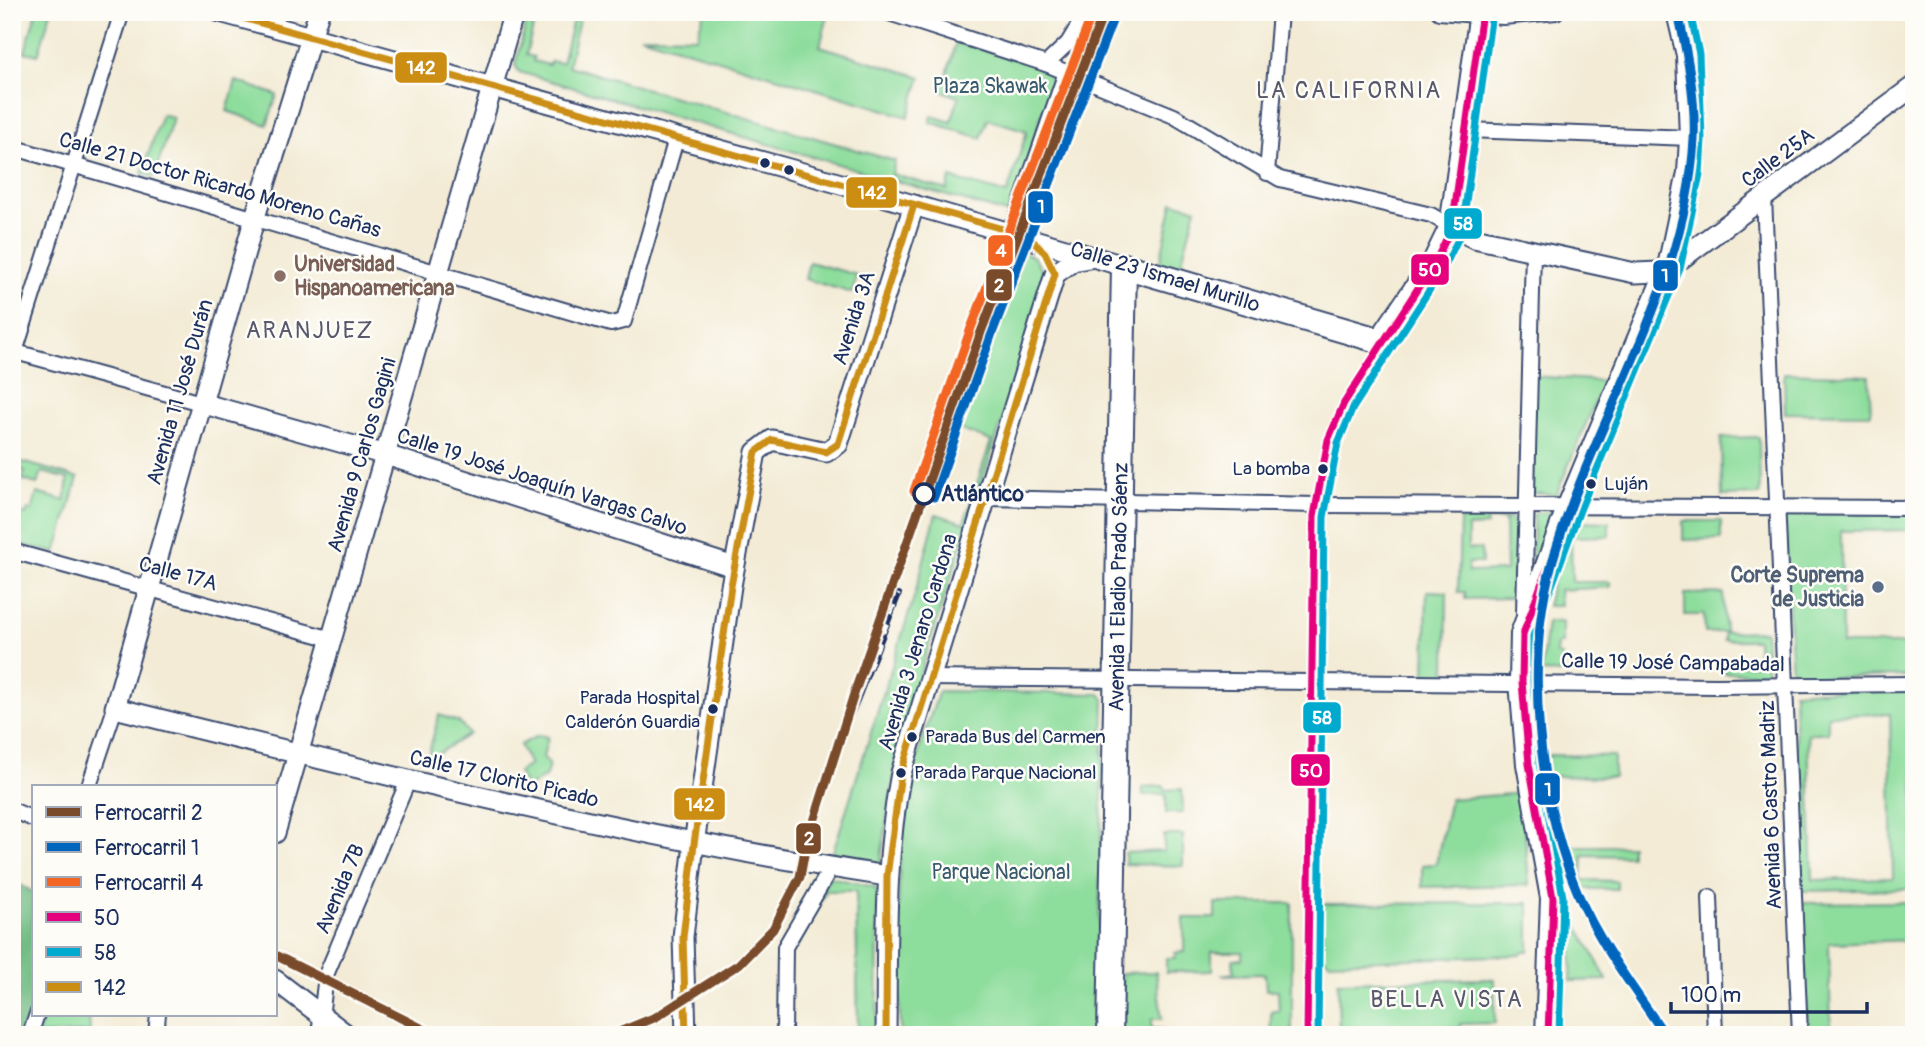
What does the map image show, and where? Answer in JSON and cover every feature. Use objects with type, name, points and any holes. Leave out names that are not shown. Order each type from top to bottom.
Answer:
[{"type":"highway","points":[[1548,1035],[1553,898],[1535,807],[1522,682],[1524,626],[1570,506],[1670,267],[1690,173],[1692,138],[1689,55],[1679,12]]},
{"type":"highway","points":[[1451,228],[1468,131],[1482,14]]},
{"type":"highway","name":"Calle 23 Ismael Murillo","points":[[1124,266],[1381,341],[1436,260],[1451,228]]},
{"type":"highway","name":"Avenida 1 Eladio Prado Sáenz","points":[[1110,1035],[1124,266]]},
{"type":"street","points":[[14,352],[122,12]]},
{"type":"street","name":"Calle 23 Ismael Murillo","points":[[220,12],[493,90],[1020,234],[1124,266]]},
{"type":"street","name":"Avenida 11 José Durán","points":[[89,785],[115,708],[255,217],[319,12]]},
{"type":"street","name":"Avenida 9 Carlos Gagini","points":[[276,830],[514,12]]},
{"type":"street","points":[[886,12],[909,16],[1046,64],[1174,116],[1267,173],[1296,184],[1431,215],[1474,239],[1635,273],[1659,272],[1670,267]]},
{"type":"street","points":[[1046,64],[1068,43],[1087,12]]},
{"type":"street","points":[[1267,173],[1280,12]]},
{"type":"street","points":[[1439,12],[1556,12]]},
{"type":"street","points":[[1066,72],[1020,234],[1045,253],[1055,274],[1073,261],[1095,257]]},
{"type":"street","name":"Calle 25A","points":[[1670,267],[1914,86]]},
{"type":"street","points":[[1468,131],[1692,138]]},
{"type":"street","name":"Calle 21 Doctor Ricardo Moreno Cañas","points":[[12,147],[439,271],[600,322],[618,323],[624,321],[676,139]]},
{"type":"street","name":"Avenida 6 Castro Madriz","points":[[1764,197],[1800,1035]]},
{"type":"street","name":"Avenida 3A","points":[[734,567],[756,452],[764,443],[777,439],[826,452],[838,444],[914,205]]},
{"type":"street","points":[[1524,626],[1524,507],[1533,251]]},
{"type":"street","name":"Avenida 3 Jenaro Cardona","points":[[886,1035],[887,876],[891,823],[901,773],[928,678],[1055,274]]},
{"type":"street","name":"Calle 19 José Joaquín Vargas Calvo","points":[[14,352],[386,455],[734,567]]},
{"type":"street","points":[[986,498],[1524,507],[1778,505],[1914,508]]},
{"type":"street","name":"Calle 17A","points":[[12,551],[332,639]]},
{"type":"street","points":[[686,1035],[683,937],[734,567]]},
{"type":"street","name":"Calle 19 José Campabadal","points":[[928,678],[1914,684]]},
{"type":"street","name":"Calle 17 Clorito Picado","points":[[115,708],[408,781],[694,844],[887,876]]},
{"type":"street","name":"Avenida 7B","points":[[320,1026],[326,975],[408,781]]},
{"type":"street","points":[[12,810],[32,819]]},
{"type":"street","points":[[784,1035],[785,947],[831,868]]},
{"type":"street","points":[[1710,897],[1715,1035]]},
{"type":"street","points":[[276,981],[320,1026],[346,1035]]},
{"type":"street","points":[[30,1035],[36,1016]]},
{"type":"street","points":[[156,1035],[158,1016]]},
{"type":"green space","points":[[36,12],[51,12],[38,55],[25,52]]},
{"type":"green space","name":"Plaza Skawak","points":[[529,12],[537,12],[526,55],[534,57],[533,61],[549,65],[551,61],[562,63],[575,12],[581,12],[568,66],[895,161],[892,174],[947,190],[950,178],[1007,194],[1027,131],[988,119],[981,138],[930,122],[932,116],[951,122],[959,97],[942,91],[956,43],[1025,61],[1038,67],[1052,83],[1010,214],[519,72],[515,65]]},
{"type":"green space","points":[[704,12],[829,12],[820,46],[921,77],[908,117],[640,36],[697,37]]},
{"type":"green space","points":[[236,81],[277,95],[267,125],[227,111]]},
{"type":"green space","points":[[162,114],[173,118],[154,177],[142,173]]},
{"type":"green space","points":[[1173,202],[1196,208],[1179,272],[1159,266]]},
{"type":"green space","points":[[1022,252],[1034,257],[1045,275],[1005,412],[926,654],[895,767],[880,866],[832,855],[915,594],[936,514],[964,523],[991,441],[953,427]]},
{"type":"green space","points":[[809,262],[857,275],[852,293],[805,279]]},
{"type":"green space","points":[[1784,373],[1869,376],[1871,414],[1785,413]]},
{"type":"green space","points":[[1532,376],[1604,381],[1556,495],[1531,493]]},
{"type":"green space","points":[[1759,437],[1760,495],[1722,496],[1721,438]]},
{"type":"green space","points":[[12,459],[78,478],[56,553],[12,542],[12,511],[26,515],[28,509],[32,511],[37,493],[65,501],[68,479],[42,472],[37,484],[23,480],[25,471],[12,467]]},
{"type":"green space","points":[[1553,512],[1531,571],[1534,513]]},
{"type":"green space","points":[[1784,513],[1914,514],[1914,530],[1841,531],[1842,644],[1914,644],[1914,676],[1792,678]]},
{"type":"green space","points":[[1510,518],[1515,527],[1513,598],[1465,599],[1465,592],[1458,592],[1460,520]],"holes":[[[1487,520],[1505,520],[1506,571],[1468,572],[1468,563],[1482,563],[1481,549],[1468,549],[1468,527],[1487,526]]]},
{"type":"green space","points":[[1575,521],[1609,522],[1609,536],[1571,537],[1572,582],[1610,582],[1610,587],[1559,590],[1560,606],[1547,606],[1556,566]]},
{"type":"green space","points":[[1683,521],[1721,521],[1721,539],[1683,540]]},
{"type":"green space","points":[[1427,591],[1447,592],[1446,675],[1425,674]]},
{"type":"green space","points":[[1723,593],[1725,632],[1765,631],[1767,673],[1725,673],[1724,665],[1758,664],[1757,640],[1724,640],[1724,632],[1705,633],[1704,615],[1685,615],[1685,594]]},
{"type":"green space","points":[[1547,622],[1562,622],[1562,644],[1557,644],[1556,655],[1562,656],[1561,673],[1541,672]]},
{"type":"green space","points":[[1914,690],[1914,889],[1801,891],[1794,691]],"holes":[[[1890,714],[1893,878],[1813,880],[1808,734],[1828,732],[1828,715]]]},
{"type":"green space","name":"Parque Nacional","points":[[939,691],[1100,694],[1104,699],[1097,1035],[900,1035],[899,897],[902,842],[914,768]]},
{"type":"green space","points":[[439,715],[459,722],[469,734],[432,757],[429,752]]},
{"type":"green space","points":[[539,735],[548,737],[543,757],[549,764],[546,776],[527,788],[518,772],[530,765],[520,745]]},
{"type":"green space","points":[[1542,755],[1614,756],[1614,777],[1543,776]]},
{"type":"green space","points":[[1164,786],[1165,790],[1182,789],[1183,813],[1166,813],[1166,794],[1143,795],[1143,787]]},
{"type":"green space","points":[[1522,793],[1529,885],[1422,887],[1422,865],[1436,864],[1450,799]]},
{"type":"green space","points":[[1164,835],[1183,835],[1183,866],[1125,864],[1125,853],[1164,851]]},
{"type":"green space","points":[[1561,846],[1631,846],[1631,856],[1583,855],[1582,880],[1617,881],[1617,889],[1582,889],[1577,886]]},
{"type":"green space","points":[[830,877],[874,887],[878,892],[877,1035],[858,1035],[856,891],[826,891],[797,947],[789,947]]},
{"type":"green space","points":[[12,880],[32,891],[32,1004],[22,1035],[12,1035]]},
{"type":"green space","points":[[1914,902],[1914,940],[1829,943],[1831,1035],[1808,1035],[1802,903]]},
{"type":"green space","points":[[1215,903],[1292,903],[1292,1035],[1271,1035],[1271,1011],[1279,1011],[1278,990],[1266,990],[1265,974],[1221,975],[1234,973],[1233,959],[1242,959],[1242,952],[1212,952],[1212,971],[1166,972],[1166,958],[1175,958],[1175,953],[1184,952],[1184,918],[1215,918]]},
{"type":"green space","points":[[1529,903],[1529,951],[1520,955],[1330,962],[1322,957],[1320,904]]},
{"type":"green space","points":[[1573,917],[1577,924],[1607,980],[1571,981]]},
{"type":"green space","points":[[1156,972],[1162,1019],[1152,1019],[1152,1029],[1161,1029],[1161,1034],[1122,1035],[1122,973]]},
{"type":"green space","points":[[1494,979],[1495,1023],[1460,1024],[1459,1031],[1339,1033],[1338,982]]},
{"type":"green space","points":[[43,1016],[89,1016],[90,1032],[37,1035]]},
{"type":"railway","points":[[847,726],[899,594]]},
{"type":"rail line","name":"4","points":[[914,491],[971,328],[1093,12]]},
{"type":"rail line","name":"2","points":[[612,1035],[656,1017],[739,964],[773,929],[800,877],[805,850],[854,694],[981,332],[1104,12]]},
{"type":"rail line","name":"1","points":[[1661,1029],[1597,931],[1579,896],[1565,858],[1545,775],[1537,687],[1543,602],[1552,563],[1590,458],[1656,303],[1674,250],[1687,196],[1694,140],[1694,108],[1678,12]]},
{"type":"rail line","name":"1","points":[[934,497],[991,336],[1114,16]]},
{"type":"rail line","name":"2","points":[[276,956],[435,1035]]},
{"type":"transit line","name":"142","points":[[221,12],[1021,234]]},
{"type":"transit line","name":"50","points":[[1307,1035],[1314,516],[1328,440],[1344,403],[1436,260],[1452,227],[1482,12]]},
{"type":"transit line","name":"50","points":[[1548,1035],[1553,898],[1529,764],[1522,682],[1523,634],[1570,506],[1670,267],[1690,173],[1692,138],[1689,55],[1679,12]]},
{"type":"transit line","name":"58","points":[[1559,1035],[1563,897],[1539,763],[1533,682],[1533,636],[1580,510],[1680,269],[1700,174],[1702,139],[1699,54],[1690,12]]},
{"type":"transit line","name":"58","points":[[1318,1035],[1324,517],[1338,443],[1353,408],[1445,266],[1462,231],[1492,13]]},
{"type":"transit line","name":"142","points":[[686,1035],[683,937],[694,844],[731,586],[756,452],[772,440],[826,452],[838,444],[914,205]]},
{"type":"transit line","name":"142","points":[[886,1035],[887,876],[901,773],[1055,274],[1045,253],[1029,237]]},
{"type":"place","name":"Universidad Hispanoamericana","points":[[280,276]]},
{"type":"place","name":"La bomba","points":[[1323,469]]},
{"type":"place","name":"Luján","points":[[1591,484]]},
{"type":"place","name":"Atlántico","points":[[924,494]]},
{"type":"place","name":"Corte Suprema de Justicia","points":[[1878,587]]},
{"type":"place","name":"Parada Hospital Calderón Guardia","points":[[713,709]]},
{"type":"place","name":"Parada Bus del Carmen","points":[[912,737]]},
{"type":"place","name":"Parada Parque Nacional","points":[[901,773]]},
{"type":"district","name":"LA CALIFORNIA","points":[[1349,90]]},
{"type":"district","name":"ARANJUEZ","points":[[310,330]]},
{"type":"district","name":"BELLA VISTA","points":[[1447,999]]}]
